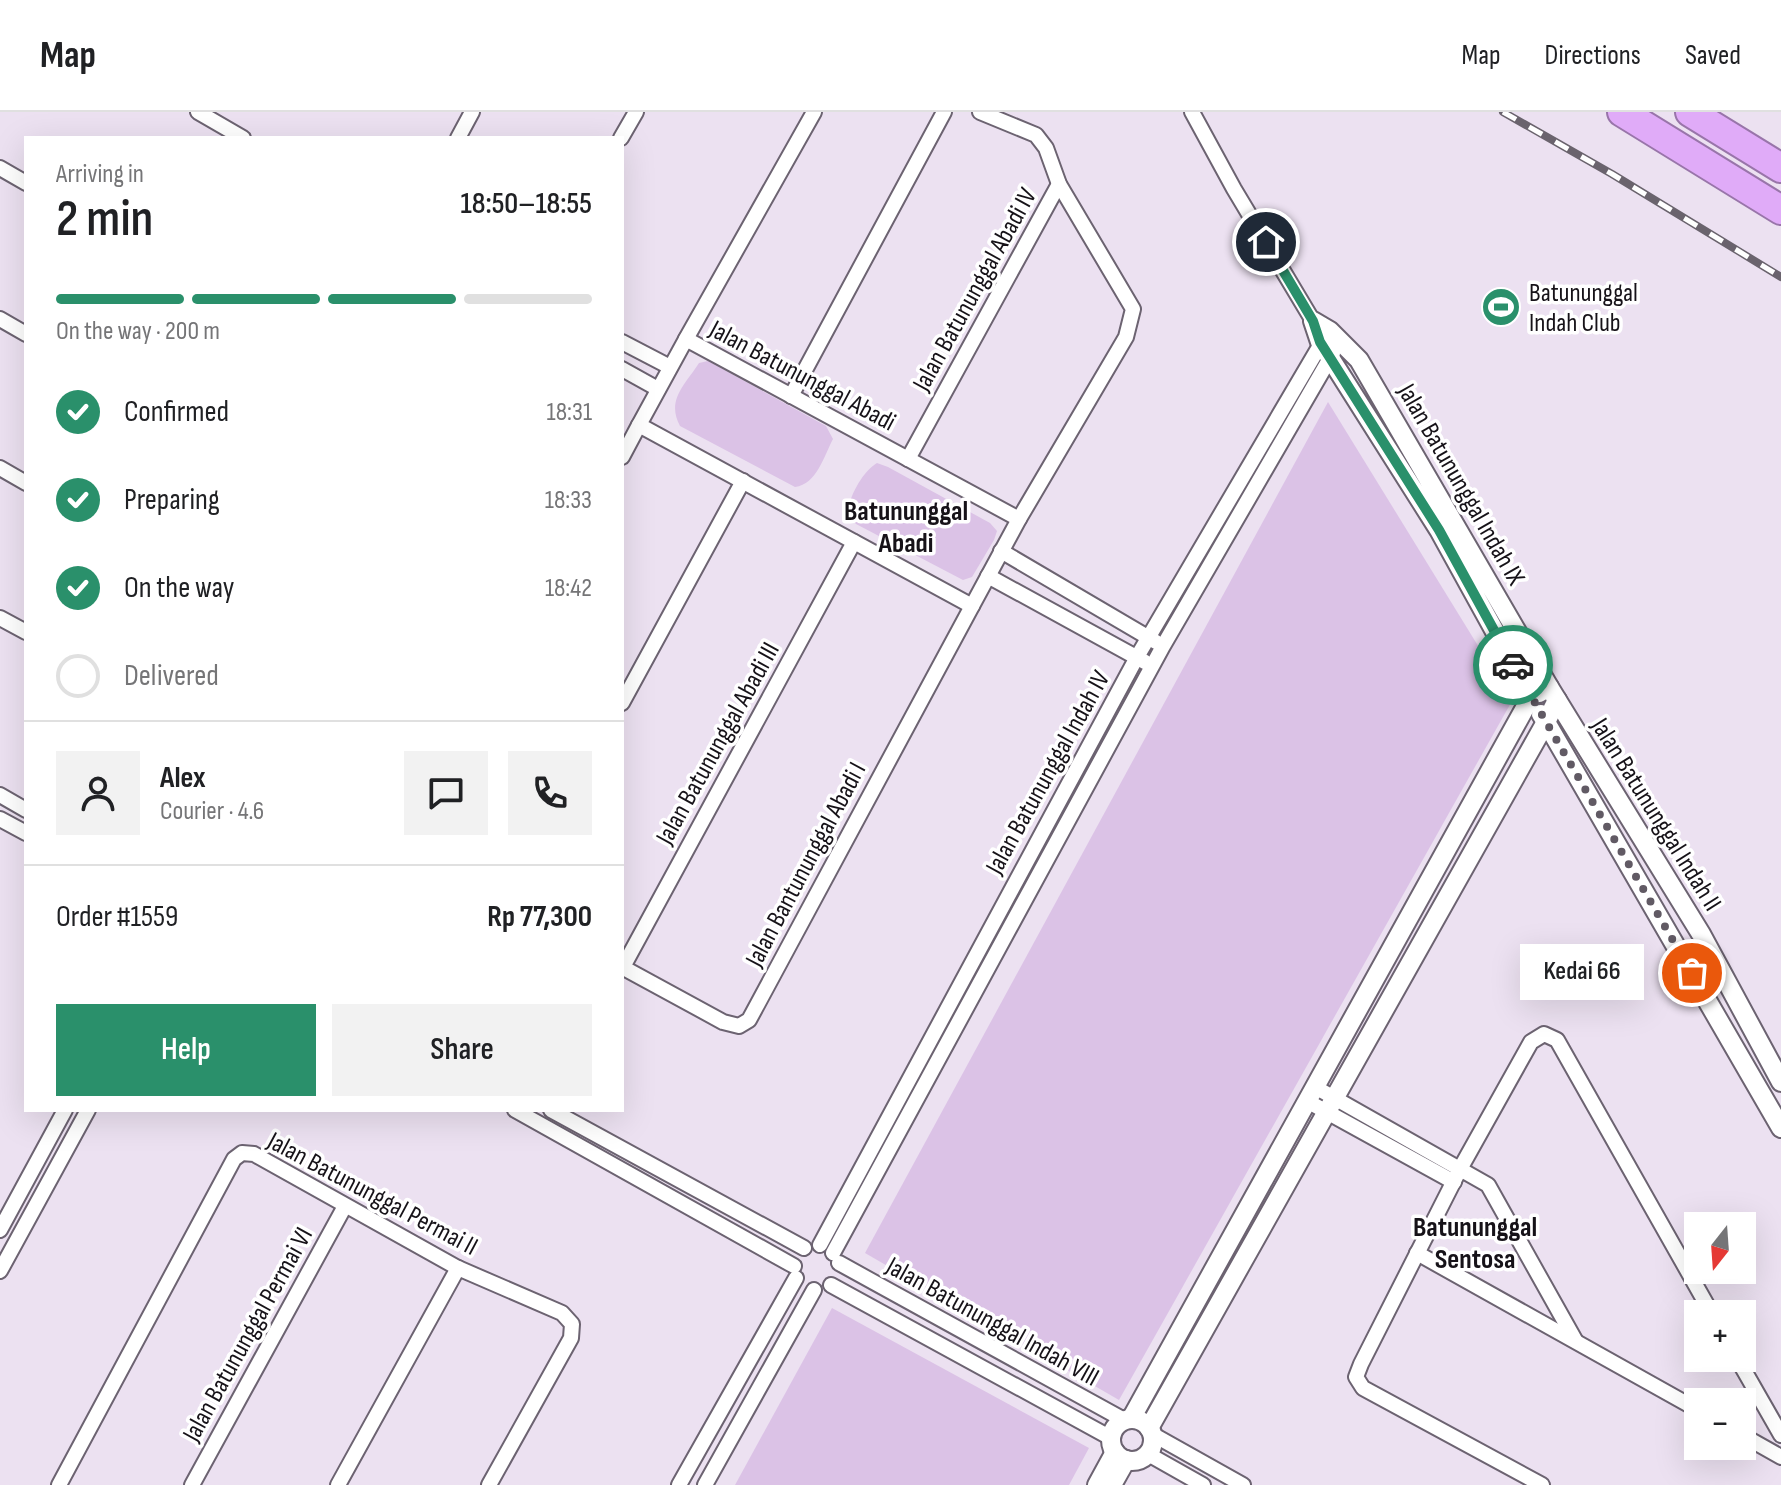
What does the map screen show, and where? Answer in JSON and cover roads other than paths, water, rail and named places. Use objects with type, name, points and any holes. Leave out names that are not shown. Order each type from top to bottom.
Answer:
[{"type":"highway","points":[[1622,112],[1781,210]]},
{"type":"highway","points":[[1690,112],[1781,168]]},
{"type":"street","points":[[198,112],[240,136]]},
{"type":"street","points":[[622,136],[636,112]]},
{"type":"street","points":[[686,339],[814,112]]},
{"type":"street","points":[[791,396],[944,112]]},
{"type":"street","points":[[624,453],[639,425],[972,606],[1019,519],[1126,337],[1133,309],[1059,184],[1046,148],[1036,135],[980,112]]},
{"type":"street","name":"Jalan Batununggal Indah IX","points":[[1192,112],[1234,189],[1313,321],[1330,343],[1439,530],[1546,722]]},
{"type":"street","points":[[459,136],[466,113]]},
{"type":"street","points":[[0,168],[24,182]]},
{"type":"street","name":"Jalan Batununggal Abadi IV","points":[[908,459],[1059,184]]},
{"type":"street","points":[[0,319],[24,333]]},
{"type":"street","name":"Jalan Batununggal Abadi","points":[[639,425],[686,339],[1019,519]]},
{"type":"street","points":[[624,343],[670,367]]},
{"type":"street","name":"Jalan Batununggal Indah IX","points":[[1330,343],[1359,360],[1553,694]]},
{"type":"street","name":"Jalan Batununggal Indah IV","points":[[831,1254],[1137,657],[1330,343]]},
{"type":"street","name":"Jalan Batununggal Indah IV","points":[[831,1254],[1330,343]]},
{"type":"street","points":[[624,370],[658,389]]},
{"type":"street","points":[[0,468],[24,482]]},
{"type":"street","points":[[624,699],[743,481]]},
{"type":"street","name":"Jalan Batununggal Abadi III","points":[[624,963],[854,542]]},
{"type":"street","points":[[1001,551],[1163,646]]},
{"type":"street","points":[[988,576],[1152,666]]},
{"type":"street","name":"Jalan Bantununggal Abadi I","points":[[624,968],[723,1022],[739,1026],[749,1020],[972,606]]},
{"type":"street","points":[[0,618],[24,631]]},
{"type":"street","points":[[1112,1485],[1117,1450],[1115,1428],[1128,1420],[1531,697],[1553,694],[1546,722],[1150,1431],[1152,1445],[1148,1454],[1138,1460],[1117,1450]]},
{"type":"street","name":"Jalan Batununggal Indah II","points":[[1553,694],[1701,934],[1781,1082]]},
{"type":"street","name":"Jalan Batununggal Indah II","points":[[1546,722],[1781,1128]]},
{"type":"street","points":[[0,795],[24,809]]},
{"type":"street","points":[[0,819],[24,832]]},
{"type":"street","points":[[1542,1485],[1363,1388],[1356,1377],[1457,1175],[1531,1042],[1544,1034],[1557,1040],[1704,1300]]},
{"type":"street","points":[[1311,1094],[1457,1175],[1488,1185],[1575,1340]]},
{"type":"street","points":[[0,1230],[64,1112]]},
{"type":"street","points":[[0,1271],[87,1112]]},
{"type":"street","points":[[518,1112],[795,1272],[804,1286],[814,1290],[831,1285],[837,1275],[831,1254],[804,1248],[555,1112]]},
{"type":"street","name":"Jalan Batununggal Permai II","points":[[59,1485],[234,1159],[242,1153],[254,1154],[458,1268],[562,1313],[572,1324],[571,1338],[489,1485]]},
{"type":"street","name":"Jalan Batununggal Permai VI","points":[[192,1485],[345,1206]]},
{"type":"street","points":[[0,1238],[14,1245]]},
{"type":"street","points":[[679,1485],[795,1272],[797,1256],[804,1248]]},
{"type":"street","points":[[1417,1253],[1684,1402]]},
{"type":"street","name":"Jalan Batununggal Indah VIII","points":[[831,1254],[1128,1420]]},
{"type":"street","points":[[338,1485],[458,1268]]},
{"type":"street","name":"Jalan Batununggal Indah VIII","points":[[831,1285],[1117,1450]]},
{"type":"street","points":[[705,1485],[814,1290]]},
{"type":"street","points":[[1745,1372],[1781,1435]]},
{"type":"street","points":[[1128,1420],[1141,1421],[1150,1431],[1243,1485]]},
{"type":"street","points":[[1756,1443],[1781,1457]]},
{"type":"street","points":[[1097,1485],[1117,1450]]},
{"type":"street","points":[[1148,1454],[1203,1485]]},
{"type":"railway","points":[[1503,112],[1781,277]]},
{"type":"place","name":"Batununggal Indah Club","points":[[1501,307]]},
{"type":"place","name":"Kedai 66","points":[[1692,973]]},
{"type":"district","name":"Batununggal Abadi","points":[[906,526]]},
{"type":"district","name":"Batununggal Sentosa","points":[[1475,1242]]}]
